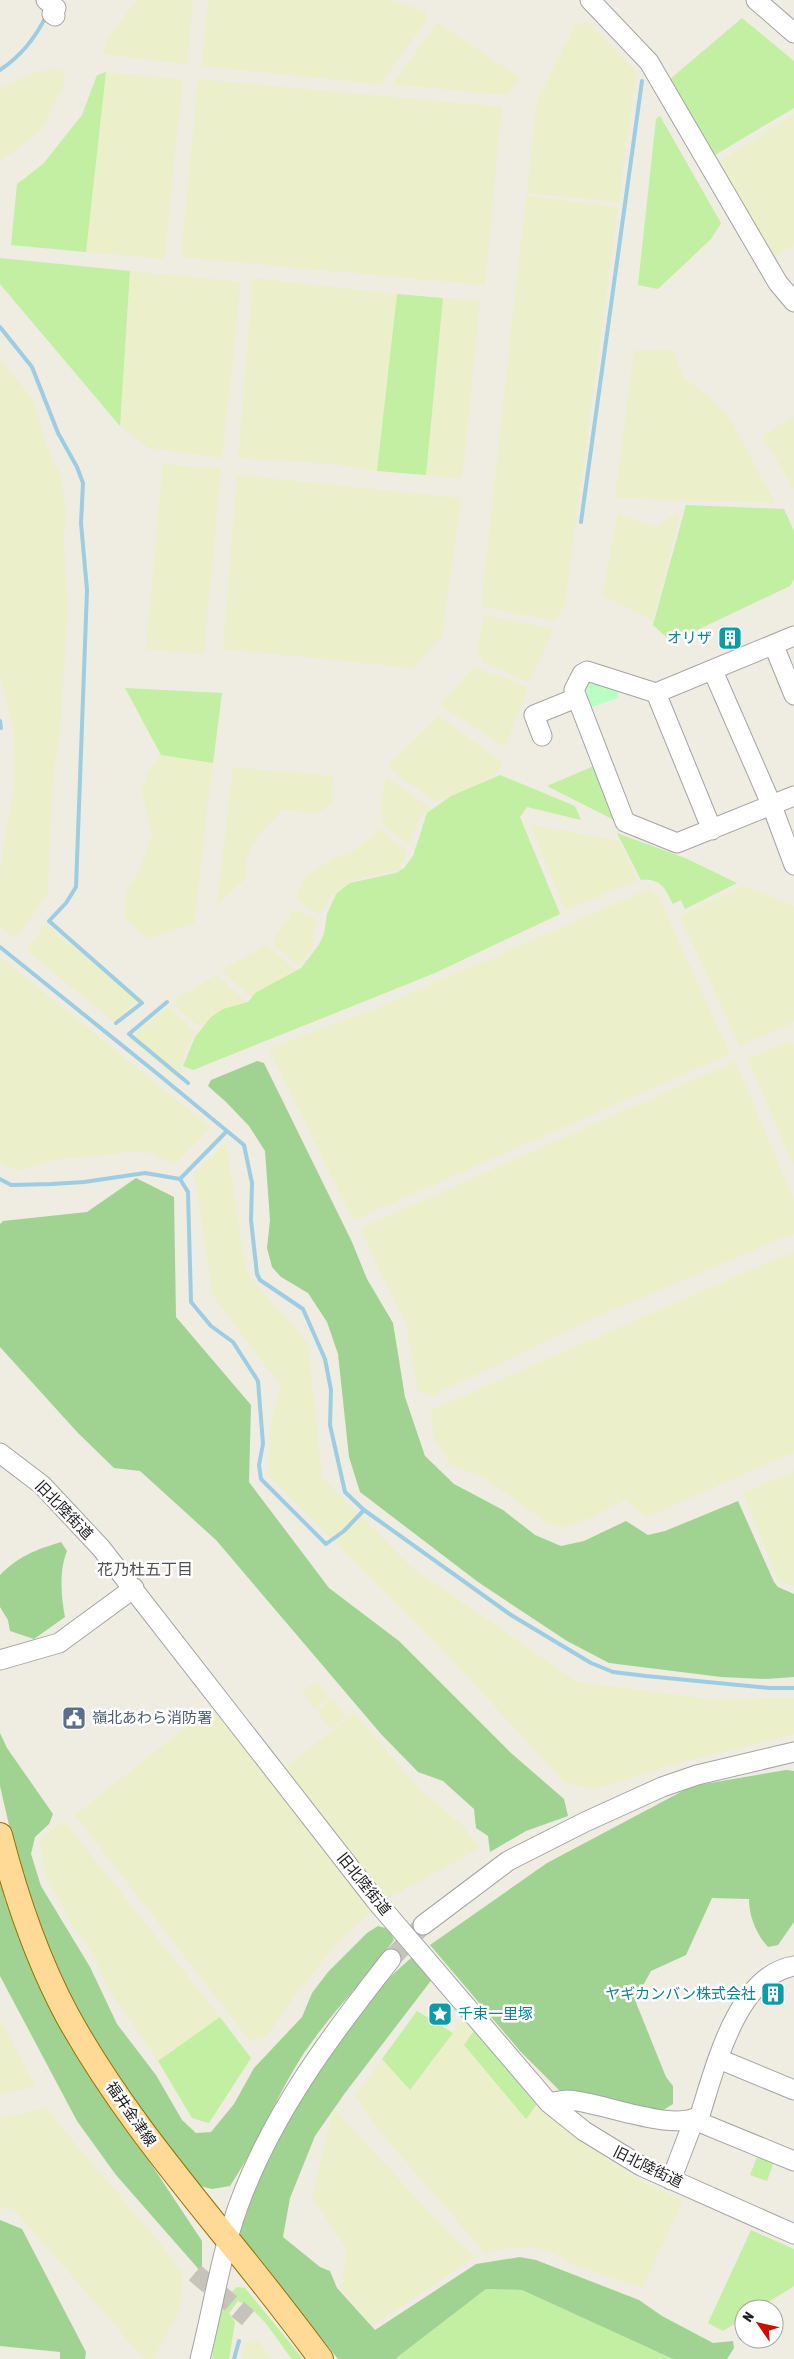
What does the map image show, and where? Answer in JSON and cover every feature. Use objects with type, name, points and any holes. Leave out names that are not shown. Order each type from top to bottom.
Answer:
[{"type":"main road","name":"福井金津線","points":[[0,1835],[12,1878],[38,1953],[67,2015],[134,2120],[321,2359]]},
{"type":"street","points":[[590,0],[649,62],[778,282],[794,302]]},
{"type":"street","points":[[756,0],[794,33]]},
{"type":"street","points":[[794,636],[774,646],[656,693],[587,671],[582,674],[574,690],[625,822],[677,843],[794,796]]},
{"type":"street","points":[[774,646],[794,695]]},
{"type":"street","points":[[713,671],[772,806],[794,865]]},
{"type":"street","points":[[656,693],[712,830]]},
{"type":"street","points":[[542,736],[534,715],[576,698]]},
{"type":"street","name":"旧北陸街道","points":[[0,1453],[42,1485],[101,1548],[376,1901],[548,2103],[610,2149],[671,2180],[794,2234]]},
{"type":"street","points":[[0,1660],[59,1643],[134,1588]]},
{"type":"street","points":[[423,1925],[508,1861],[585,1822],[679,1781],[794,1752]]},
{"type":"street","points":[[200,2359],[228,2240],[238,2205],[255,2165],[297,2087],[332,2035],[391,1959]]},
{"type":"street","points":[[671,2180],[694,2120],[700,2115],[729,2033],[748,1995],[774,1973],[794,1966]]},
{"type":"street","points":[[719,2058],[794,2090]]},
{"type":"street","points":[[548,2103],[567,2100],[649,2118],[678,2121],[694,2120],[794,2161]]},
{"type":"green space","points":[[137,0],[193,0],[187,64],[102,54],[109,36]]},
{"type":"green space","points":[[208,0],[392,0],[426,12],[426,20],[381,84],[201,66]]},
{"type":"green space","points":[[742,18],[794,61],[794,108],[715,155],[669,80]]},
{"type":"green space","points":[[586,20],[636,72],[619,202],[527,193],[537,100],[577,21],[582,26]]},
{"type":"green space","points":[[437,22],[520,78],[507,95],[393,84]]},
{"type":"green space","points":[[55,68],[65,73],[63,89],[53,104],[46,123],[30,140],[0,161],[0,89],[32,73]]},
{"type":"green space","points":[[106,72],[183,80],[164,259],[86,252]]},
{"type":"green space","points":[[106,72],[86,252],[11,245],[17,184],[43,164],[82,115],[97,75]]},
{"type":"green space","points":[[198,79],[502,107],[485,285],[181,257]]},
{"type":"green space","points":[[794,114],[794,244],[772,258],[719,162]]},
{"type":"green space","points":[[660,116],[721,223],[711,239],[658,289],[638,285],[656,119]]},
{"type":"green space","points":[[526,196],[618,207],[565,603],[556,621],[481,606]]},
{"type":"green space","points":[[0,258],[130,271],[120,426],[0,284]]},
{"type":"green space","points":[[130,271],[241,282],[222,458],[149,448],[120,426]]},
{"type":"green space","points":[[253,278],[397,294],[377,471],[333,464],[238,458]]},
{"type":"green space","points":[[397,294],[443,298],[426,475],[377,471]]},
{"type":"green space","points":[[443,298],[480,301],[462,479],[426,475]]},
{"type":"green space","points":[[673,350],[683,377],[711,399],[730,419],[775,503],[615,498],[634,351]]},
{"type":"green space","points":[[0,359],[33,400],[52,462],[60,473],[66,507],[64,538],[68,611],[60,733],[53,776],[48,893],[16,939],[0,927],[0,872],[15,776],[14,735],[0,675]]},
{"type":"green space","points":[[794,415],[794,490],[763,436]]},
{"type":"green space","points":[[163,464],[221,469],[204,654],[146,649]]},
{"type":"green space","points":[[237,475],[461,498],[442,636],[414,668],[223,649]]},
{"type":"green space","points":[[686,505],[784,509],[794,531],[794,579],[790,586],[672,642],[653,625]]},
{"type":"green space","points":[[618,513],[655,528],[676,514],[680,515],[653,620],[602,596]]},
{"type":"green space","points":[[484,615],[554,629],[529,682],[482,662],[482,658],[477,656]]},
{"type":"green space","points":[[475,667],[528,687],[505,747],[442,706],[443,701]]},
{"type":"green space","points":[[586,679],[619,687],[618,698],[589,708],[581,688]]},
{"type":"green space","points":[[125,688],[222,693],[213,763],[161,755]]},
{"type":"green space","points":[[439,716],[503,763],[497,772],[477,785],[437,802],[390,770],[392,767],[389,764]]},
{"type":"green space","points":[[161,755],[213,763],[194,923],[149,939],[125,918],[127,890],[139,871],[152,835],[142,791],[148,772]]},
{"type":"green space","points":[[596,765],[618,822],[547,786]]},
{"type":"green space","points":[[233,767],[333,776],[332,803],[319,812],[282,810],[259,835],[246,860],[247,877],[217,905]]},
{"type":"green space","points":[[500,775],[575,806],[581,820],[527,807],[520,817],[560,914],[435,973],[193,1070],[183,1066],[195,1037],[211,1017],[223,1009],[248,1002],[255,993],[301,968],[318,946],[324,934],[327,914],[336,894],[350,883],[396,873],[404,868],[413,856],[427,813],[451,796]]},
{"type":"green space","points":[[386,777],[432,809],[419,819],[408,844],[382,824],[382,798]]},
{"type":"green space","points":[[530,824],[619,841],[638,880],[565,910]]},
{"type":"green space","points":[[379,828],[406,851],[405,859],[399,870],[357,879],[332,895],[320,914],[301,904],[301,899],[296,898],[304,877],[334,858],[351,852],[372,838]]},
{"type":"green space","points":[[617,833],[685,858],[737,883],[685,909],[681,900],[673,904],[662,885],[658,882],[641,880]]},
{"type":"green space","points":[[743,886],[794,906],[794,1022],[740,1046],[680,916]]},
{"type":"green space","points":[[649,889],[658,896],[730,1054],[353,1220],[269,1050],[271,1047],[374,1009]]},
{"type":"green space","points":[[292,910],[316,918],[312,949],[299,965],[274,946],[276,942],[273,939],[288,920]]},
{"type":"green space","points":[[46,924],[137,1001],[114,1022],[30,953],[28,948]]},
{"type":"green space","points":[[266,945],[296,971],[251,997],[221,970]]},
{"type":"green space","points":[[0,957],[211,1128],[174,1164],[151,1153],[131,1152],[54,1160],[21,1170],[5,1167],[0,1161]]},
{"type":"green space","points":[[216,975],[247,1002],[217,1014],[200,1027],[175,1006],[177,1003],[174,1000]]},
{"type":"green space","points":[[168,1007],[196,1032],[185,1051],[179,1078],[176,1078],[129,1038]]},
{"type":"green space","points":[[788,1042],[794,1046],[794,1167],[748,1059]]},
{"type":"green space","points":[[257,1061],[264,1063],[352,1242],[367,1279],[393,1323],[405,1397],[425,1456],[454,1484],[503,1510],[535,1535],[561,1546],[584,1541],[626,1521],[648,1535],[665,1531],[738,1501],[774,1582],[778,1587],[794,1594],[794,1677],[766,1679],[721,1677],[609,1663],[567,1641],[478,1582],[360,1492],[349,1457],[338,1354],[327,1322],[308,1293],[281,1277],[272,1267],[267,1248],[270,1220],[265,1151],[249,1126],[208,1086],[211,1080]]},
{"type":"green space","points":[[735,1061],[794,1200],[794,1233],[597,1317],[432,1396],[417,1390],[406,1323],[361,1228]]},
{"type":"green space","points":[[226,1143],[246,1272],[308,1343],[322,1477],[411,1567],[577,1682],[716,1700],[794,1698],[794,1734],[681,1762],[595,1789],[565,1783],[441,1648],[268,1475],[270,1429],[281,1386],[213,1296],[194,1173]]},
{"type":"green space","points":[[136,1178],[174,1197],[176,1317],[251,1405],[249,1482],[329,1588],[399,1641],[511,1753],[564,1799],[568,1816],[526,1831],[490,1852],[488,1836],[476,1828],[474,1809],[443,1781],[418,1772],[381,1734],[216,1540],[140,1471],[114,1468],[78,1433],[0,1347],[0,1224],[3,1221],[87,1212]]},
{"type":"green space","points":[[794,1251],[794,1452],[647,1517],[625,1500],[593,1517],[560,1528],[546,1522],[483,1477],[451,1465],[433,1437],[431,1410]]},
{"type":"green space","points":[[794,1471],[794,1586],[778,1579],[743,1493]]},
{"type":"green space","points":[[61,1542],[67,1551],[64,1558],[62,1584],[62,1601],[65,1617],[34,1639],[10,1631],[8,1620],[0,1607],[0,1575],[28,1554]]},
{"type":"green space","points":[[317,1681],[329,1697],[315,1709],[302,1692]]},
{"type":"green space","points":[[332,1699],[346,1717],[330,1729],[317,1711]]},
{"type":"green space","points":[[212,1707],[373,1910],[334,1946],[265,2037],[250,2041],[75,1815]]},
{"type":"green space","points":[[354,1713],[422,1792],[462,1825],[480,1848],[389,1898],[284,1769]]},
{"type":"green space","points":[[0,1733],[7,1748],[53,1814],[49,1824],[35,1837],[31,1854],[41,1886],[90,1967],[117,2024],[156,2075],[182,2120],[196,2133],[211,2132],[234,2104],[254,2068],[302,2017],[312,1993],[328,1972],[367,1933],[378,1926],[389,1929],[394,1940],[304,2053],[230,2186],[212,2189],[196,2185],[146,2121],[63,1991],[19,1868],[0,1786]]},
{"type":"green space","points":[[786,1770],[794,1771],[794,1922],[778,1945],[768,1947],[754,1925],[749,1899],[712,1898],[686,1955],[651,1971],[635,2000],[666,2077],[673,2086],[673,2104],[660,2112],[562,2093],[520,2051],[430,1945],[547,1863],[692,1786]]},
{"type":"green space","points":[[64,1821],[220,2017],[158,2061],[109,1990],[90,1949],[74,1929],[44,1871],[40,1840]]},
{"type":"green space","points":[[0,1876],[5,1900],[55,2012],[112,2105],[202,2241],[202,2273],[116,2175],[77,2121],[0,1976]]},
{"type":"green space","points":[[412,1957],[433,1978],[345,2093],[315,2136],[290,2198],[283,2237],[320,2267],[330,2271],[337,2288],[375,2330],[476,2264],[520,2257],[536,2260],[639,2300],[662,2316],[713,2343],[733,2341],[734,2348],[727,2359],[673,2359],[522,2290],[486,2289],[395,2359],[338,2359],[240,2236],[241,2227],[264,2165],[288,2117],[379,1981],[391,1976]]},
{"type":"green space","points":[[417,2011],[453,2033],[410,2090],[382,2059]]},
{"type":"green space","points":[[220,2017],[251,2058],[209,2123],[192,2118],[158,2061]]},
{"type":"green space","points":[[0,2019],[35,2086],[0,2094]]},
{"type":"green space","points":[[463,2019],[475,2029],[460,2050],[464,2045],[526,2119],[537,2104],[591,2147],[632,2176],[683,2201],[642,2288],[579,2267],[549,2251],[529,2247],[493,2250],[485,2253],[380,2132],[355,2096],[382,2059],[410,2090]]},
{"type":"green space","points":[[475,2029],[537,2104],[526,2119],[464,2045]]},
{"type":"green space","points":[[48,2108],[60,2126],[155,2237],[183,2274],[179,2312],[153,2359],[144,2359],[14,2209],[0,2207],[0,2118]]},
{"type":"green space","points":[[334,2109],[444,2228],[475,2257],[372,2326],[341,2289],[347,2250],[312,2197]]},
{"type":"green space","points":[[759,2152],[775,2159],[767,2181],[750,2175]]},
{"type":"green space","points":[[0,2220],[22,2229],[86,2352],[85,2359],[60,2359],[60,2352],[0,2346]]},
{"type":"green space","points":[[751,2230],[794,2249],[794,2286],[773,2299],[734,2299],[734,2324],[723,2331],[708,2323]]},
{"type":"green space","points":[[237,2287],[245,2288],[303,2359],[292,2359],[261,2318],[238,2301],[229,2313],[235,2322],[229,2359],[212,2359],[219,2320],[225,2302]]},
{"type":"green space","points":[[486,2289],[522,2290],[673,2359],[395,2359]]},
{"type":"green space","points":[[257,2340],[272,2359],[242,2359],[245,2343]]},
{"type":"waterway","points":[[0,70],[27,46],[46,16]]},
{"type":"waterway","points":[[581,522],[642,81]]},
{"type":"waterway","points":[[0,327],[32,367],[58,433],[77,467],[83,483],[81,523],[87,590],[76,887],[66,903],[49,921],[142,1003],[116,1023]]},
{"type":"waterway","points":[[0,721],[1,728]]},
{"type":"waterway","points":[[0,947],[244,1145],[252,1183],[251,1220],[257,1274],[260,1280],[303,1309],[325,1359],[331,1390],[330,1425],[345,1492],[364,1510]]},
{"type":"waterway","points":[[167,1002],[129,1034],[188,1083]]},
{"type":"waterway","points":[[180,1179],[227,1131]]},
{"type":"waterway","points":[[0,1179],[11,1185],[84,1182],[145,1173],[180,1179],[188,1192],[191,1302],[211,1326],[233,1342],[258,1381],[263,1444],[259,1465],[261,1479],[326,1544],[344,1531],[364,1510],[511,1615],[591,1663],[613,1672],[770,1688],[794,1688]]},
{"type":"waterway","points":[[234,2359],[239,2341]]},
{"type":"tunnel","points":[[391,1959],[423,1925]]},
{"type":"tunnel","points":[[195,2273],[248,2318]]},
{"type":"place","name":"オリザ","points":[[730,638]]},
{"type":"place","name":"嶺北あわら消防署","points":[[74,1718]]},
{"type":"place","name":"ヤギカンバン株式会社","points":[[773,1994]]},
{"type":"place","name":"千束一里塚","points":[[440,2014]]},
{"type":"district","name":"花乃杜五丁目","points":[[145,1569]]}]
